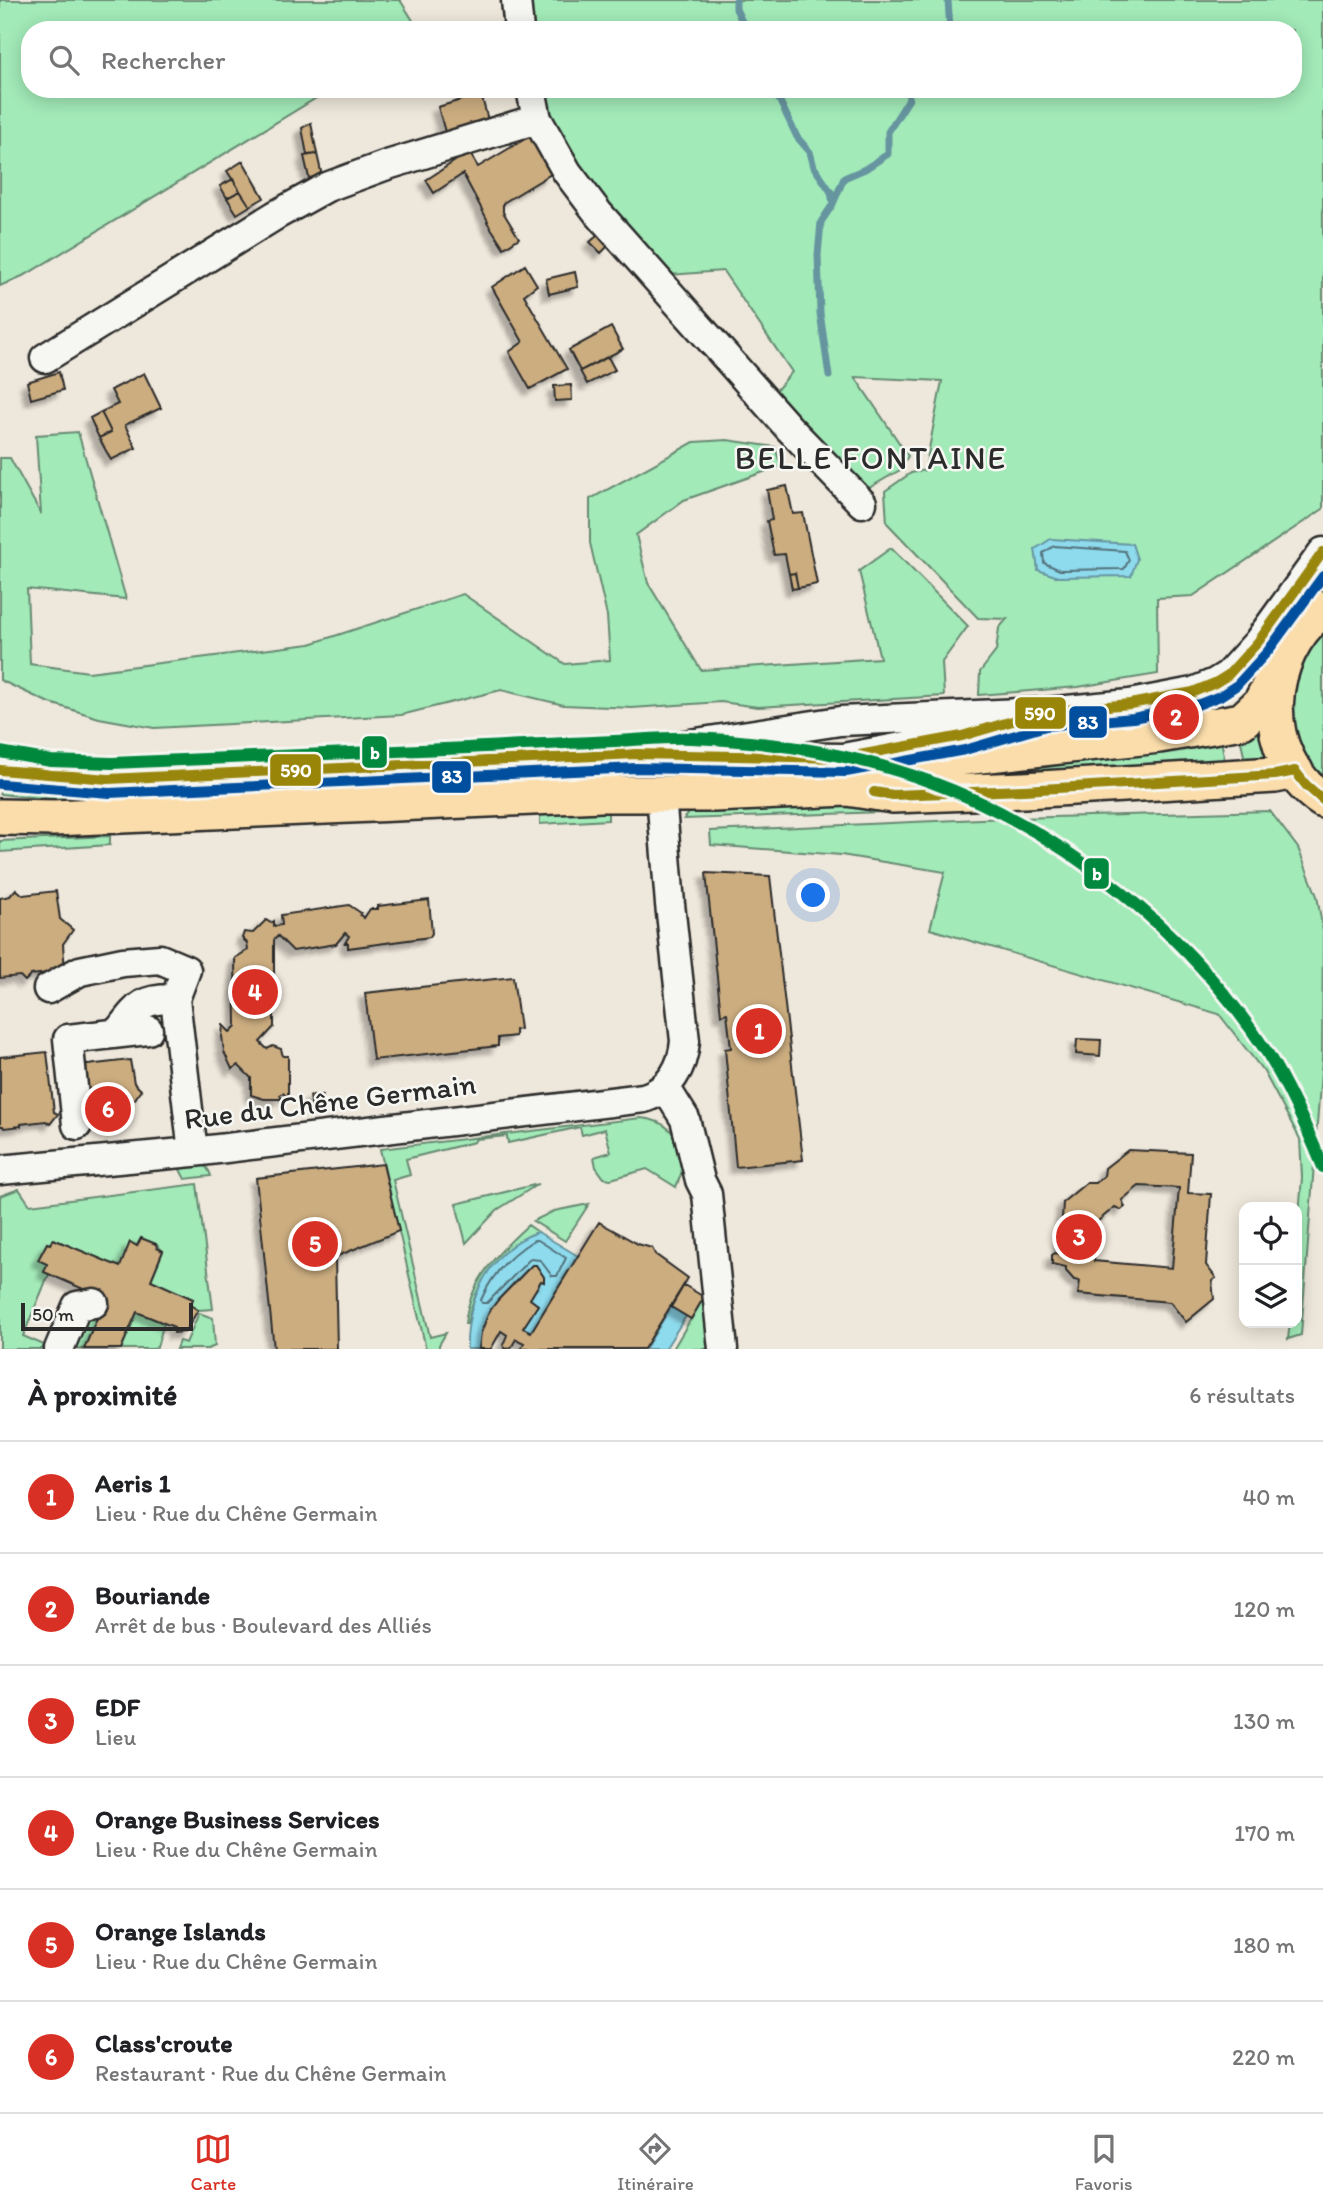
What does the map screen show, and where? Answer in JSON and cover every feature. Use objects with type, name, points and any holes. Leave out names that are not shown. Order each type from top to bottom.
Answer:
[{"type":"main road","points":[[1298,626],[1277,679],[1274,703],[1276,727],[1283,750],[1295,771],[1323,800]]},
{"type":"main road","points":[[847,789],[946,758],[1159,735],[1242,721],[1261,703],[1298,626]]},
{"type":"main road","points":[[0,817],[54,818],[601,794],[662,795],[847,789],[906,794],[1205,779],[1295,771]]},
{"type":"street","points":[[516,0],[518,21]]},
{"type":"street","points":[[533,98],[537,118],[567,172],[598,213],[789,428],[862,503]]},
{"type":"street","points":[[45,358],[327,187],[384,166],[537,118]]},
{"type":"street","points":[[636,754],[840,721],[1043,712],[1130,704],[1193,692],[1228,675],[1258,642],[1298,626],[1323,552]]},
{"type":"street","points":[[0,770],[108,779],[636,754],[843,758],[961,736],[1043,712]]},
{"type":"street","points":[[662,795],[671,915],[685,1041],[680,1066],[665,1087],[685,1119],[700,1180],[707,1194],[723,1349]]},
{"type":"street","points":[[48,989],[80,971],[123,962],[160,959],[186,970],[174,999],[193,1152]]},
{"type":"street","points":[[117,1033],[141,1003],[156,999],[174,999]]},
{"type":"street","points":[[77,1125],[68,1039],[148,1030]]},
{"type":"street","name":"Rue du Chêne Germain","points":[[0,1170],[193,1152],[644,1098],[665,1087]]},
{"type":"street","points":[[59,1349],[77,1306],[94,1303]]},
{"type":"green space","points":[[0,0],[400,0],[413,21],[21,21],[21,98],[316,98],[27,274],[0,286]]},
{"type":"green space","points":[[530,0],[1323,0],[1323,509],[1193,596],[1157,598],[1158,674],[1078,687],[979,695],[980,672],[996,651],[999,628],[1007,619],[978,618],[887,523],[885,491],[911,473],[925,470],[942,381],[855,377],[908,456],[900,470],[862,492],[774,393],[792,372],[723,271],[669,275],[594,189],[563,141],[547,98],[1302,98],[1302,21],[531,21]]},
{"type":"green space","points":[[78,432],[126,599],[27,589],[30,664],[89,672],[310,644],[463,594],[565,664],[610,660],[607,616],[590,543],[590,499],[694,442],[727,440],[775,447],[781,466],[684,500],[636,535],[648,583],[701,670],[880,658],[859,571],[891,548],[968,626],[942,662],[944,696],[758,707],[721,702],[632,708],[564,705],[501,690],[401,715],[154,728],[99,718],[47,702],[0,680],[0,458],[10,458],[41,514],[36,435]]},
{"type":"green space","points":[[1323,631],[1323,779],[1297,737],[1290,705],[1295,673],[1304,653]]},
{"type":"green space","points":[[1263,728],[1274,765],[1246,766],[1239,731]]},
{"type":"green space","points":[[1220,734],[1226,767],[995,784],[971,773]]},
{"type":"green space","points":[[734,762],[846,767],[675,778],[674,764]]},
{"type":"green space","points":[[597,768],[598,782],[71,801],[0,794],[0,781]]},
{"type":"green space","points":[[944,798],[971,809],[684,819],[697,809]]},
{"type":"green space","points":[[608,809],[608,820],[540,824],[540,813]]},
{"type":"green space","points":[[1270,811],[1298,848],[1317,896],[1323,931],[1322,1059],[1302,1322],[1300,1139],[1264,1072],[1219,1014],[930,929],[945,872],[841,855],[711,845],[710,831],[981,819]]},
{"type":"green space","points":[[110,836],[110,845],[0,852],[0,841]]},
{"type":"green space","points":[[641,1118],[664,1125],[675,1136],[683,1150],[687,1158],[676,1187],[647,1169],[611,1179],[604,1178],[596,1167],[594,1157],[611,1152],[605,1129],[582,1135],[580,1127],[508,1143],[507,1136],[476,1139],[474,1142],[406,1159],[410,1175],[393,1180],[430,1337],[446,1333],[439,1349],[426,1349],[380,1149]]},
{"type":"green space","points":[[176,1162],[202,1164],[211,1176],[185,1179]]},
{"type":"green space","points":[[197,1184],[213,1309],[198,1310],[190,1305],[193,1299],[151,1280],[163,1251],[156,1244],[141,1238],[137,1246],[130,1243],[120,1267],[53,1239],[50,1244],[47,1243],[39,1259],[47,1264],[44,1272],[49,1274],[23,1336],[44,1345],[42,1349],[0,1349],[0,1196],[19,1189],[30,1205]]},
{"type":"green space","points":[[538,1184],[497,1210],[466,1243],[456,1204]]},
{"type":"green space","points":[[589,1204],[565,1241],[533,1221],[554,1211]]},
{"type":"green space","points":[[528,1225],[538,1232],[511,1247],[490,1269],[465,1324],[472,1295],[479,1281],[496,1257]]},
{"type":"green space","points":[[708,1290],[714,1349],[673,1349]]},
{"type":"green space","points":[[101,1309],[84,1349],[73,1349],[89,1311]]},
{"type":"green space","points":[[137,1312],[164,1323],[154,1349],[121,1349]]},
{"type":"green space","points":[[199,1313],[213,1318],[215,1346],[208,1349],[176,1349],[179,1341],[186,1343]]},
{"type":"green space","points":[[1289,1328],[1302,1328],[1301,1335],[1288,1339]]},
{"type":"water","points":[[1051,539],[1132,544],[1137,559],[1131,576],[1058,577],[1038,570],[1035,549]]},
{"type":"water","points":[[538,1232],[578,1256],[531,1332],[523,1328],[538,1305],[530,1299],[541,1281],[544,1281],[536,1265],[532,1265],[514,1283],[490,1312],[479,1349],[467,1349],[471,1313],[484,1279],[506,1250]]},
{"type":"water","points":[[671,1307],[686,1316],[665,1349],[645,1349]]},
{"type":"building","points":[[468,98],[482,98],[488,120],[445,132],[438,107]]},
{"type":"building","points":[[311,123],[317,154],[307,155],[302,128]]},
{"type":"building","points":[[530,136],[544,156],[551,174],[503,203],[503,212],[519,238],[504,248],[487,222],[463,174],[434,193],[426,180],[469,152],[478,167]]},
{"type":"building","points":[[317,154],[322,176],[309,178],[304,156]]},
{"type":"building","points":[[243,161],[264,198],[250,206],[227,171]]},
{"type":"building","points":[[233,179],[240,191],[227,198],[220,186]]},
{"type":"building","points":[[240,191],[250,206],[237,214],[227,198]]},
{"type":"building","points":[[598,235],[608,246],[601,253],[590,242]]},
{"type":"building","points":[[525,265],[537,285],[524,295],[567,369],[530,389],[509,352],[523,342],[492,287]]},
{"type":"building","points":[[575,272],[578,287],[549,294],[546,279]]},
{"type":"building","points":[[611,327],[623,349],[580,371],[569,350]]},
{"type":"building","points":[[608,357],[615,370],[587,384],[580,371]]},
{"type":"building","points":[[59,372],[63,390],[31,399],[27,382]]},
{"type":"building","points":[[144,373],[161,408],[125,425],[136,448],[111,460],[99,438],[111,432],[101,412],[118,404],[111,390]]},
{"type":"building","points":[[571,385],[572,400],[555,401],[554,386]]},
{"type":"building","points":[[101,412],[111,432],[99,438],[90,418]]},
{"type":"building","points":[[787,486],[793,514],[803,513],[817,584],[798,588],[795,573],[789,574],[785,554],[774,555],[767,521],[772,520],[767,490]]},
{"type":"building","points":[[795,573],[798,588],[792,589],[789,574]]},
{"type":"building","points":[[706,873],[770,876],[803,1160],[736,1167],[725,1049],[731,1048],[727,1013],[721,1015]]},
{"type":"building","points":[[16,889],[23,895],[56,891],[60,919],[73,930],[63,944],[65,971],[31,975],[25,981],[20,976],[0,978],[0,898],[10,896]]},
{"type":"building","points":[[429,900],[432,933],[430,937],[348,948],[348,943],[345,943],[349,936],[345,933],[336,944],[293,951],[278,936],[274,940],[274,1027],[260,1042],[267,1049],[273,1046],[281,1049],[283,1056],[288,1056],[288,1098],[283,1093],[280,1095],[282,1099],[264,1099],[251,1095],[251,1078],[238,1065],[232,1069],[224,1052],[222,1036],[223,1025],[230,1032],[236,1026],[235,958],[248,950],[247,943],[242,938],[244,932],[253,933],[266,920],[271,923],[274,921],[274,926],[282,925],[281,915],[349,905],[364,918],[370,909],[378,909],[378,906]]},
{"type":"building","points":[[513,977],[520,1029],[515,1030],[515,1036],[498,1038],[498,1046],[373,1060],[365,993]]},
{"type":"building","points":[[1077,1039],[1101,1040],[1100,1056],[1076,1054]]},
{"type":"building","points":[[47,1052],[54,1112],[58,1114],[50,1124],[46,1121],[4,1128],[0,1126],[0,1057]]},
{"type":"building","points":[[130,1060],[134,1083],[141,1090],[135,1099],[120,1100],[122,1118],[97,1120],[95,1109],[84,1111],[79,1066]]},
{"type":"building","points":[[322,1095],[324,1107],[312,1108],[310,1096]]},
{"type":"building","points":[[1128,1150],[1191,1153],[1188,1193],[1211,1194],[1206,1265],[1216,1278],[1212,1281],[1214,1299],[1186,1322],[1170,1302],[1078,1294],[1080,1281],[1074,1280],[1066,1267],[1052,1264],[1052,1255],[1060,1254],[1063,1202],[1086,1183],[1095,1183],[1104,1176],[1105,1168]],"holes":[[[1139,1186],[1179,1188],[1172,1268],[1094,1261],[1098,1221],[1115,1207],[1121,1210],[1125,1207],[1122,1200]]]},
{"type":"building","points":[[383,1164],[399,1231],[335,1257],[337,1349],[274,1349],[256,1178]]},
{"type":"building","points":[[599,1222],[638,1244],[652,1248],[655,1254],[688,1278],[644,1349],[521,1349],[524,1343],[516,1339],[511,1348],[505,1349],[503,1345],[507,1335],[501,1331],[491,1349],[479,1349],[481,1333],[489,1312],[532,1265],[536,1265],[544,1277],[544,1282],[541,1281],[530,1299],[538,1305],[523,1328],[531,1332]]},
{"type":"building","points":[[141,1238],[156,1244],[157,1248],[163,1251],[151,1280],[193,1299],[190,1305],[198,1310],[185,1332],[174,1333],[174,1327],[137,1312],[121,1349],[84,1349],[101,1309],[95,1294],[44,1272],[47,1264],[38,1260],[47,1243],[50,1244],[53,1239],[120,1267],[130,1242],[137,1246]]},
{"type":"building","points":[[684,1285],[704,1297],[691,1319],[671,1307]]},
{"type":"waterway","points":[[736,0],[736,9],[742,21]]},
{"type":"waterway","points":[[948,0],[949,21]]},
{"type":"waterway","points":[[778,98],[797,137],[810,152],[814,167],[831,192],[833,203]]},
{"type":"waterway","points":[[829,376],[820,313],[818,255],[821,222],[833,204],[844,178],[865,169],[888,154],[888,132],[909,98]]},
{"type":"transit line","name":"590","points":[[0,770],[108,779],[636,754],[843,758],[962,736],[1043,712],[1130,704],[1193,692],[1215,683],[1228,675],[1258,642],[1323,552]]},
{"type":"transit line","name":"83","points":[[0,784],[109,793],[636,768],[846,772],[965,750],[1046,726],[1133,718],[1197,705],[1220,696],[1237,685],[1268,651],[1323,576]]},
{"type":"transit line","name":"b","points":[[0,752],[51,761],[112,763],[691,738],[782,746],[843,757],[902,772],[981,803],[1029,828],[1076,858],[1121,892],[1163,929],[1202,968],[1237,1010],[1268,1054],[1298,1109],[1323,1167]]},
{"type":"transit line","name":"590","points":[[874,792],[893,795],[1024,790],[1275,775],[1295,771],[1323,800]]},
{"type":"place","name":"Bouriande","points":[[1176,717]]},
{"type":"place","name":"Orange Business Services","points":[[255,992]]},
{"type":"place","name":"Aeris 1","points":[[759,1031]]},
{"type":"place","name":"Class'croute","points":[[108,1109]]},
{"type":"place","name":"EDF","points":[[1079,1237]]},
{"type":"place","name":"Orange Islands","points":[[315,1244]]},
{"type":"district","name":"BELLE FONTAINE","points":[[871,458]]}]
